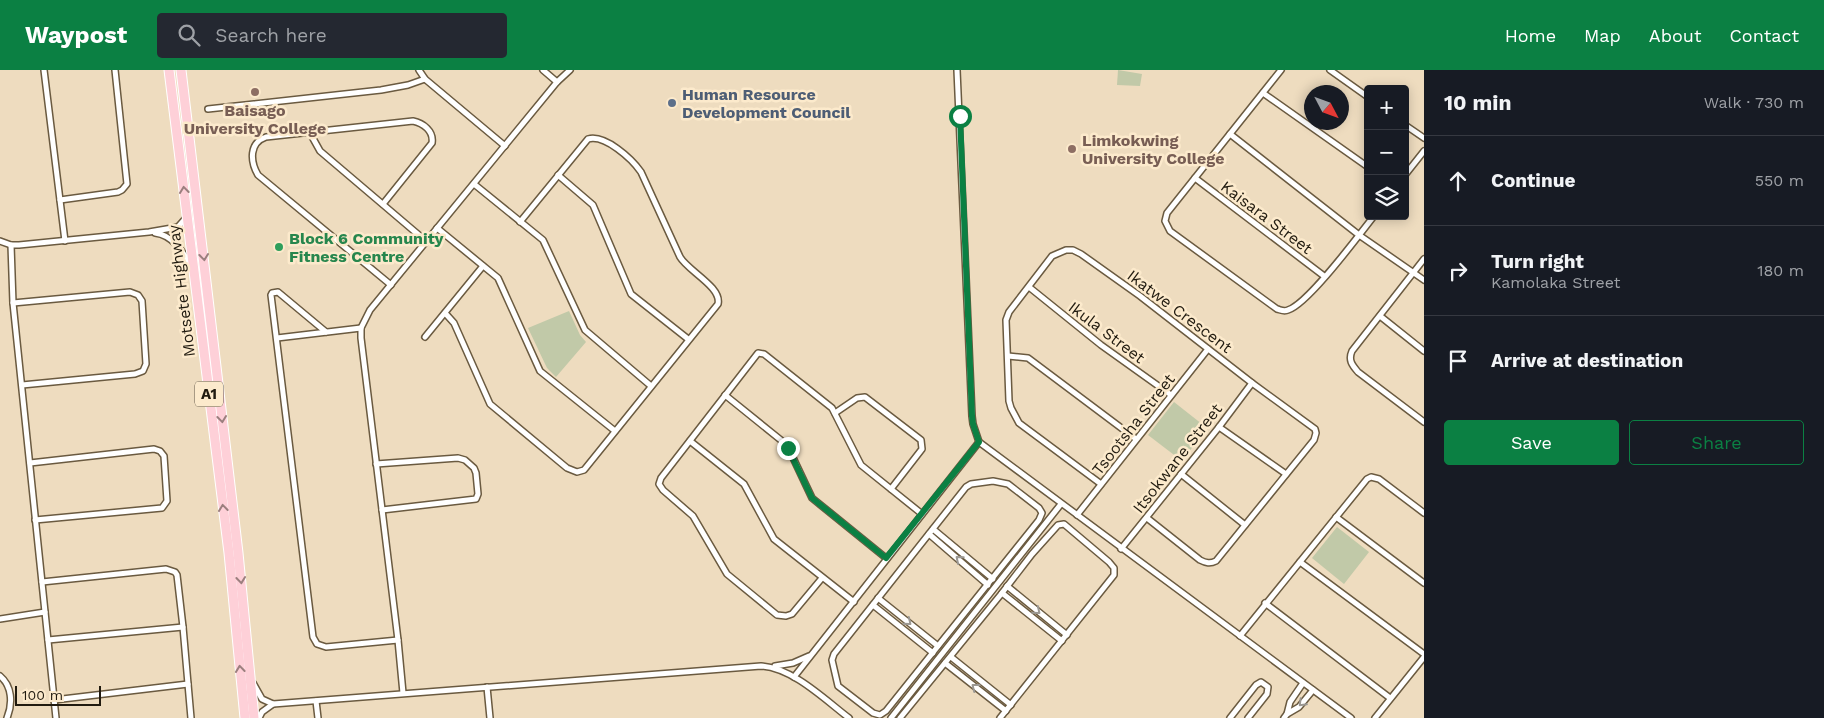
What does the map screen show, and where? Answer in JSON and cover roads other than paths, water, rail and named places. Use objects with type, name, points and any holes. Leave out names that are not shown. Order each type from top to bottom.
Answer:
[{"type":"highway","name":"Motsete Highway","points":[[169,70],[229,553],[245,718]]},
{"type":"highway","name":"Motsete Highway","points":[[181,70],[238,553],[254,718]]},
{"type":"street","points":[[44,70],[65,241]]},
{"type":"street","points":[[60,200],[118,192],[127,184],[114,70]]},
{"type":"street","points":[[419,70],[425,79],[505,146]]},
{"type":"street","points":[[543,70],[557,82]]},
{"type":"street","points":[[403,693],[361,328],[370,310],[391,284],[557,82],[570,70]]},
{"type":"street","points":[[957,70],[972,416],[979,442],[1351,718]]},
{"type":"street","points":[[1281,70],[1168,213],[1165,221],[1170,231],[1277,309],[1283,311],[1294,307],[1307,296],[1371,220]]},
{"type":"street","points":[[1330,70],[1364,94]]},
{"type":"street","points":[[208,110],[381,90],[425,79]]},
{"type":"street","points":[[1264,93],[1364,164]]},
{"type":"street","points":[[383,204],[432,143],[433,138],[426,127],[420,123],[413,121],[260,139],[252,151],[255,170],[258,175],[391,284]]},
{"type":"street","points":[[1409,127],[1424,138]]},
{"type":"street","points":[[310,133],[320,151],[427,242]]},
{"type":"street","points":[[1230,134],[1359,235],[1424,280]]},
{"type":"street","points":[[445,313],[454,323],[490,404],[567,468],[577,472],[584,470],[718,304],[718,297],[714,289],[682,260],[638,166],[605,140],[595,137],[588,139],[520,222]]},
{"type":"street","points":[[1409,170],[1424,152]]},
{"type":"street","points":[[558,175],[593,205],[631,294],[688,340]]},
{"type":"street","name":"Kaisara Street","points":[[1195,178],[1324,276]]},
{"type":"street","points":[[474,184],[543,240],[587,332],[651,386]]},
{"type":"street","points":[[0,241],[11,245],[149,232],[178,227],[184,221],[187,214]]},
{"type":"street","points":[[437,228],[500,281],[540,371],[615,431]]},
{"type":"street","points":[[149,232],[159,234],[174,242],[181,248],[193,269]]},
{"type":"street","points":[[11,245],[13,303],[56,718]]},
{"type":"street","name":"Ikatwe Crescent","points":[[1101,484],[1019,423],[1009,400],[1007,316],[1052,256],[1066,250],[1073,250],[1081,254],[1140,296],[1208,350],[1315,429],[1316,436],[1314,440],[1244,524],[1216,561],[1208,563],[1200,560],[1147,518]]},
{"type":"street","points":[[1424,259],[1352,351],[1350,357],[1352,366],[1424,422]]},
{"type":"street","points":[[425,337],[483,266]]},
{"type":"street","name":"Ikula Street","points":[[1029,287],[1101,345],[1172,395]]},
{"type":"street","points":[[326,332],[278,292],[274,291],[271,296],[314,641],[326,647],[398,640]]},
{"type":"street","points":[[13,303],[130,292],[138,295],[142,301],[146,364],[142,371],[135,374],[22,385]]},
{"type":"street","points":[[1380,316],[1424,350]]},
{"type":"street","points":[[277,338],[361,328]]},
{"type":"street","name":"Tsootsha Street","points":[[1077,515],[1208,350]]},
{"type":"street","points":[[822,578],[796,610],[786,616],[781,616],[727,574],[693,516],[659,484],[661,478],[760,352],[829,405],[835,413],[858,461],[922,514]]},
{"type":"street","points":[[1008,356],[1028,358],[1136,439]]},
{"type":"street","name":"Itsokwane Street","points":[[1121,549],[1219,427],[1252,382]]},
{"type":"street","points":[[725,395],[787,445],[812,498],[886,558]]},
{"type":"street","points":[[835,413],[857,398],[865,397],[921,440],[922,449],[891,489]]},
{"type":"street","points":[[1219,427],[1286,474]]},
{"type":"street","points":[[690,441],[741,480],[774,539],[854,602]]},
{"type":"street","points":[[794,677],[979,442]]},
{"type":"street","points":[[30,463],[154,450],[160,451],[164,456],[167,500],[162,508],[35,520]]},
{"type":"street","points":[[376,464],[458,458],[470,464],[476,473],[478,494],[476,499],[382,510]]},
{"type":"street","points":[[1181,474],[1244,524]]},
{"type":"street","points":[[1240,636],[1363,482],[1371,478],[1379,479],[1424,513]]},
{"type":"street","points":[[999,481],[1012,486],[1039,508],[1042,513],[1040,520],[886,711],[880,715],[873,713],[836,683],[832,660],[834,654],[933,529],[968,486],[999,481]]},
{"type":"street","points":[[891,717],[1061,504]]},
{"type":"street","points":[[1336,517],[1424,583]]},
{"type":"street","points":[[900,718],[1032,554],[1054,528],[1064,524],[1084,539],[1114,568],[1114,575],[1000,718]]},
{"type":"street","points":[[933,529],[993,579]]},
{"type":"street","points":[[929,534],[988,585]]},
{"type":"street","points":[[1020,545],[1032,554]]},
{"type":"street","points":[[1300,562],[1424,655],[1374,718]]},
{"type":"street","points":[[42,582],[170,568],[177,575],[192,718]]},
{"type":"street","points":[[1007,586],[1067,635]]},
{"type":"street","points":[[1002,593],[1062,641]]},
{"type":"street","points":[[878,598],[938,646]]},
{"type":"street","points":[[1266,603],[1390,698]]},
{"type":"street","points":[[873,605],[933,653]]},
{"type":"street","points":[[0,619],[45,612]]},
{"type":"street","points":[[964,616],[976,625]]},
{"type":"street","points":[[48,640],[183,627]]},
{"type":"street","points":[[250,678],[262,699],[273,704],[761,666],[772,667],[793,664],[812,654]]},
{"type":"street","points":[[951,657],[1011,705]]},
{"type":"street","points":[[945,664],[1006,712]]},
{"type":"street","points":[[772,667],[794,677],[850,718]]},
{"type":"street","points":[[0,676],[6,680],[9,688],[10,707],[7,718]]},
{"type":"street","points":[[1230,718],[1256,685],[1261,682],[1268,687],[1267,694],[1248,718]]},
{"type":"street","points":[[1286,716],[1290,702],[1303,683]]},
{"type":"street","points":[[54,700],[188,684]]},
{"type":"street","points":[[907,686],[919,695]]},
{"type":"street","points":[[487,687],[490,718]]},
{"type":"street","points":[[1286,716],[1299,707],[1313,690]]},
{"type":"street","points":[[316,701],[318,718]]},
{"type":"street","points":[[259,718],[262,712],[273,704]]},
{"type":"place","name":"Baisago University College","points":[[255,92]]},
{"type":"place","name":"Human Resource Development Council","points":[[672,103]]},
{"type":"place","name":"Limkokwing University College","points":[[1072,149]]},
{"type":"place","name":"Block 6 Community Fitness Centre","points":[[279,247]]}]
